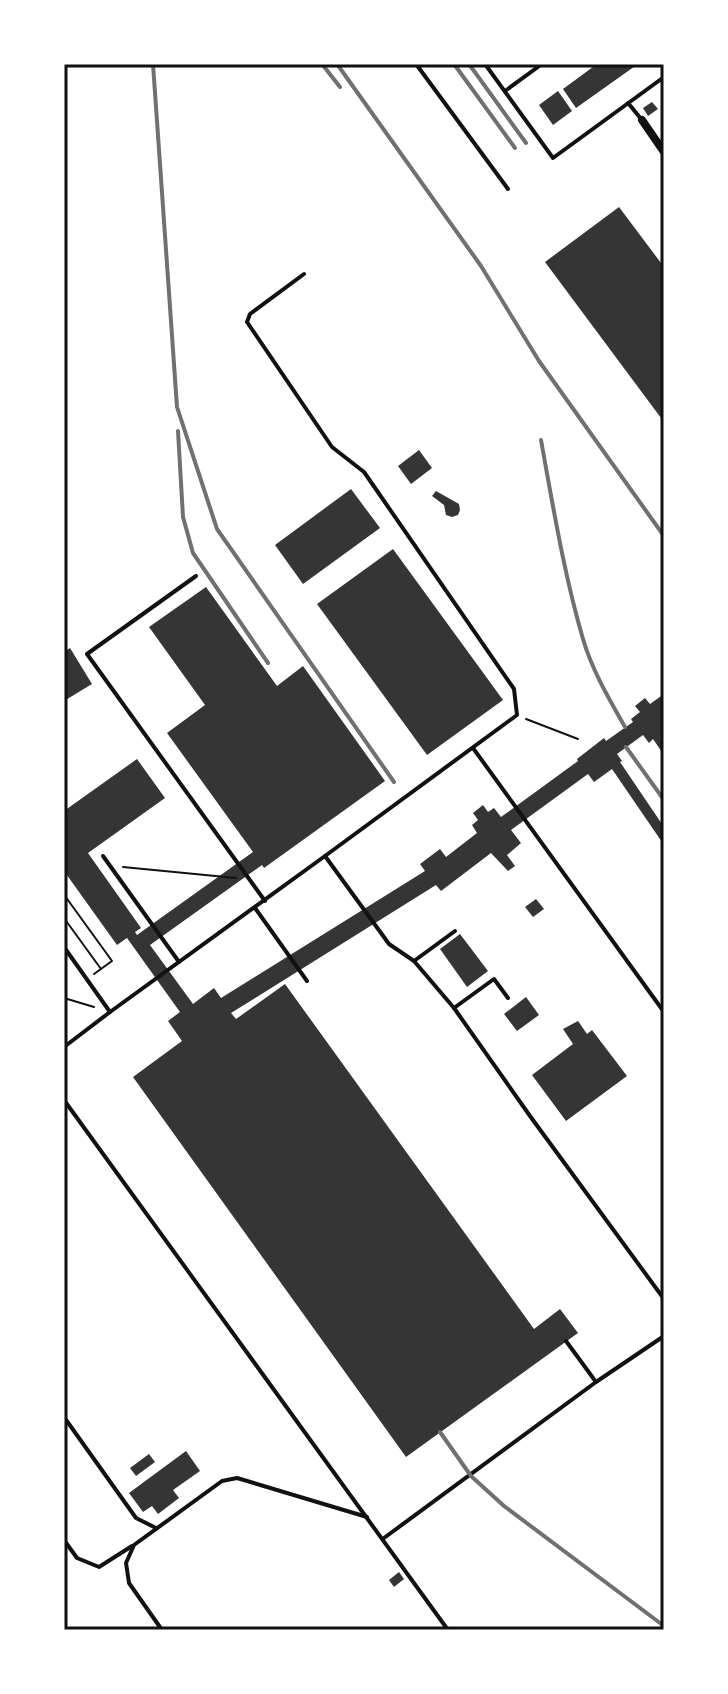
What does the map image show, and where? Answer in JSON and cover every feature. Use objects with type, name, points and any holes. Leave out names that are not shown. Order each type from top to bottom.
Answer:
[{"type":"street","points":[[642,120],[664,152]]},
{"type":"lane","points":[[416,64],[508,189]]},
{"type":"lane","points":[[485,64],[553,158],[664,77]]},
{"type":"lane","points":[[505,91],[542,64]]},
{"type":"lane","points":[[628,103],[642,120]]},
{"type":"lane","points":[[64,1047],[517,715],[514,689],[364,472],[332,447],[247,322],[250,314],[304,274]]},
{"type":"lane","points":[[196,576],[87,654],[265,901]]},
{"type":"lane","points":[[473,748],[664,1012]]},
{"type":"lane","points":[[103,856],[179,962]]},
{"type":"lane","points":[[325,856],[389,944],[414,961],[454,1008],[664,1299]]},
{"type":"lane","points":[[255,908],[307,981]]},
{"type":"lane","points":[[414,961],[455,931]]},
{"type":"lane","points":[[64,947],[110,1012]]},
{"type":"lane","points":[[454,1008],[494,979],[508,998]]},
{"type":"lane","points":[[64,1100],[448,1630]]},
{"type":"lane","points":[[384,1538],[596,1382],[664,1336]]},
{"type":"lane","points":[[566,1341],[596,1382]]},
{"type":"lane","points":[[64,1417],[136,1518],[156,1528]]},
{"type":"lane","points":[[64,1540],[77,1558],[99,1567],[222,1481],[237,1478],[369,1518]]},
{"type":"lane","points":[[134,1545],[126,1563],[129,1583],[162,1630]]},
{"type":"path","points":[[517,715],[578,739]]},
{"type":"path","points":[[110,865],[249,880]]},
{"type":"path","points":[[65,896],[112,961],[87,979]]},
{"type":"path","points":[[64,918],[101,969]]},
{"type":"path","points":[[64,998],[110,1012]]},
{"type":"building","points":[[597,64],[638,64],[576,108],[563,89]]},
{"type":"building","points":[[558,91],[572,111],[553,125],[539,105]]},
{"type":"building","points":[[652,102],[658,109],[648,116],[643,108]]},
{"type":"building","points":[[619,207],[664,267],[664,422],[545,262]]},
{"type":"building","points":[[419,450],[432,468],[411,484],[398,466]]},
{"type":"building","points":[[351,489],[380,528],[303,584],[275,545]]},
{"type":"building","points":[[436,491],[459,504],[458,515],[446,515],[444,505],[432,496]]},
{"type":"building","points":[[393,549],[503,700],[427,755],[317,604]]},
{"type":"building","points":[[206,587],[277,686],[303,666],[385,781],[150,945],[193,1004],[214,988],[221,998],[425,871],[420,864],[440,849],[446,857],[477,833],[472,825],[478,820],[473,813],[483,805],[488,812],[494,808],[501,817],[578,761],[604,738],[606,741],[633,722],[631,719],[640,712],[635,706],[645,698],[650,704],[664,694],[664,755],[653,739],[649,743],[643,735],[617,754],[664,827],[664,845],[612,769],[594,782],[588,774],[511,830],[521,843],[507,855],[515,866],[508,871],[491,853],[441,891],[436,885],[231,1013],[236,1019],[285,984],[534,1329],[560,1309],[578,1333],[406,1457],[133,1077],[182,1041],[168,1021],[180,1012],[127,938],[117,945],[64,871],[64,811],[137,759],[165,798],[88,853],[141,928],[135,932],[137,935],[253,852],[167,733],[205,705],[149,627]]},
{"type":"building","points":[[70,648],[92,684],[64,701],[64,652]]},
{"type":"building","points":[[536,899],[544,909],[533,917],[525,907]]},
{"type":"building","points":[[460,934],[488,971],[467,987],[440,949]]},
{"type":"building","points":[[526,997],[539,1015],[517,1031],[504,1014]]},
{"type":"building","points":[[578,1021],[587,1034],[592,1030],[627,1076],[566,1121],[532,1075],[573,1044],[563,1029]]},
{"type":"building","points":[[186,1451],[200,1471],[173,1490],[179,1498],[158,1514],[152,1506],[143,1512],[129,1493]]},
{"type":"building","points":[[149,1454],[155,1462],[136,1476],[130,1468]]},
{"type":"building","points":[[399,1572],[404,1579],[394,1587],[389,1580]]},
{"type":"railway","points":[[153,64],[177,407],[217,529],[394,782]]},
{"type":"railway","points":[[322,64],[340,87]]},
{"type":"railway","points":[[337,64],[481,266],[539,361],[664,536]]},
{"type":"railway","points":[[454,64],[515,148]]},
{"type":"railway","points":[[469,64],[526,143]]},
{"type":"railway","points":[[178,431],[183,517],[193,553],[268,663]]},
{"type":"railway","points":[[541,440],[583,639],[596,673],[625,727]]},
{"type":"railway","points":[[626,747],[664,800]]},
{"type":"railway","points":[[440,1432],[471,1476],[504,1506],[664,1626]]}]
